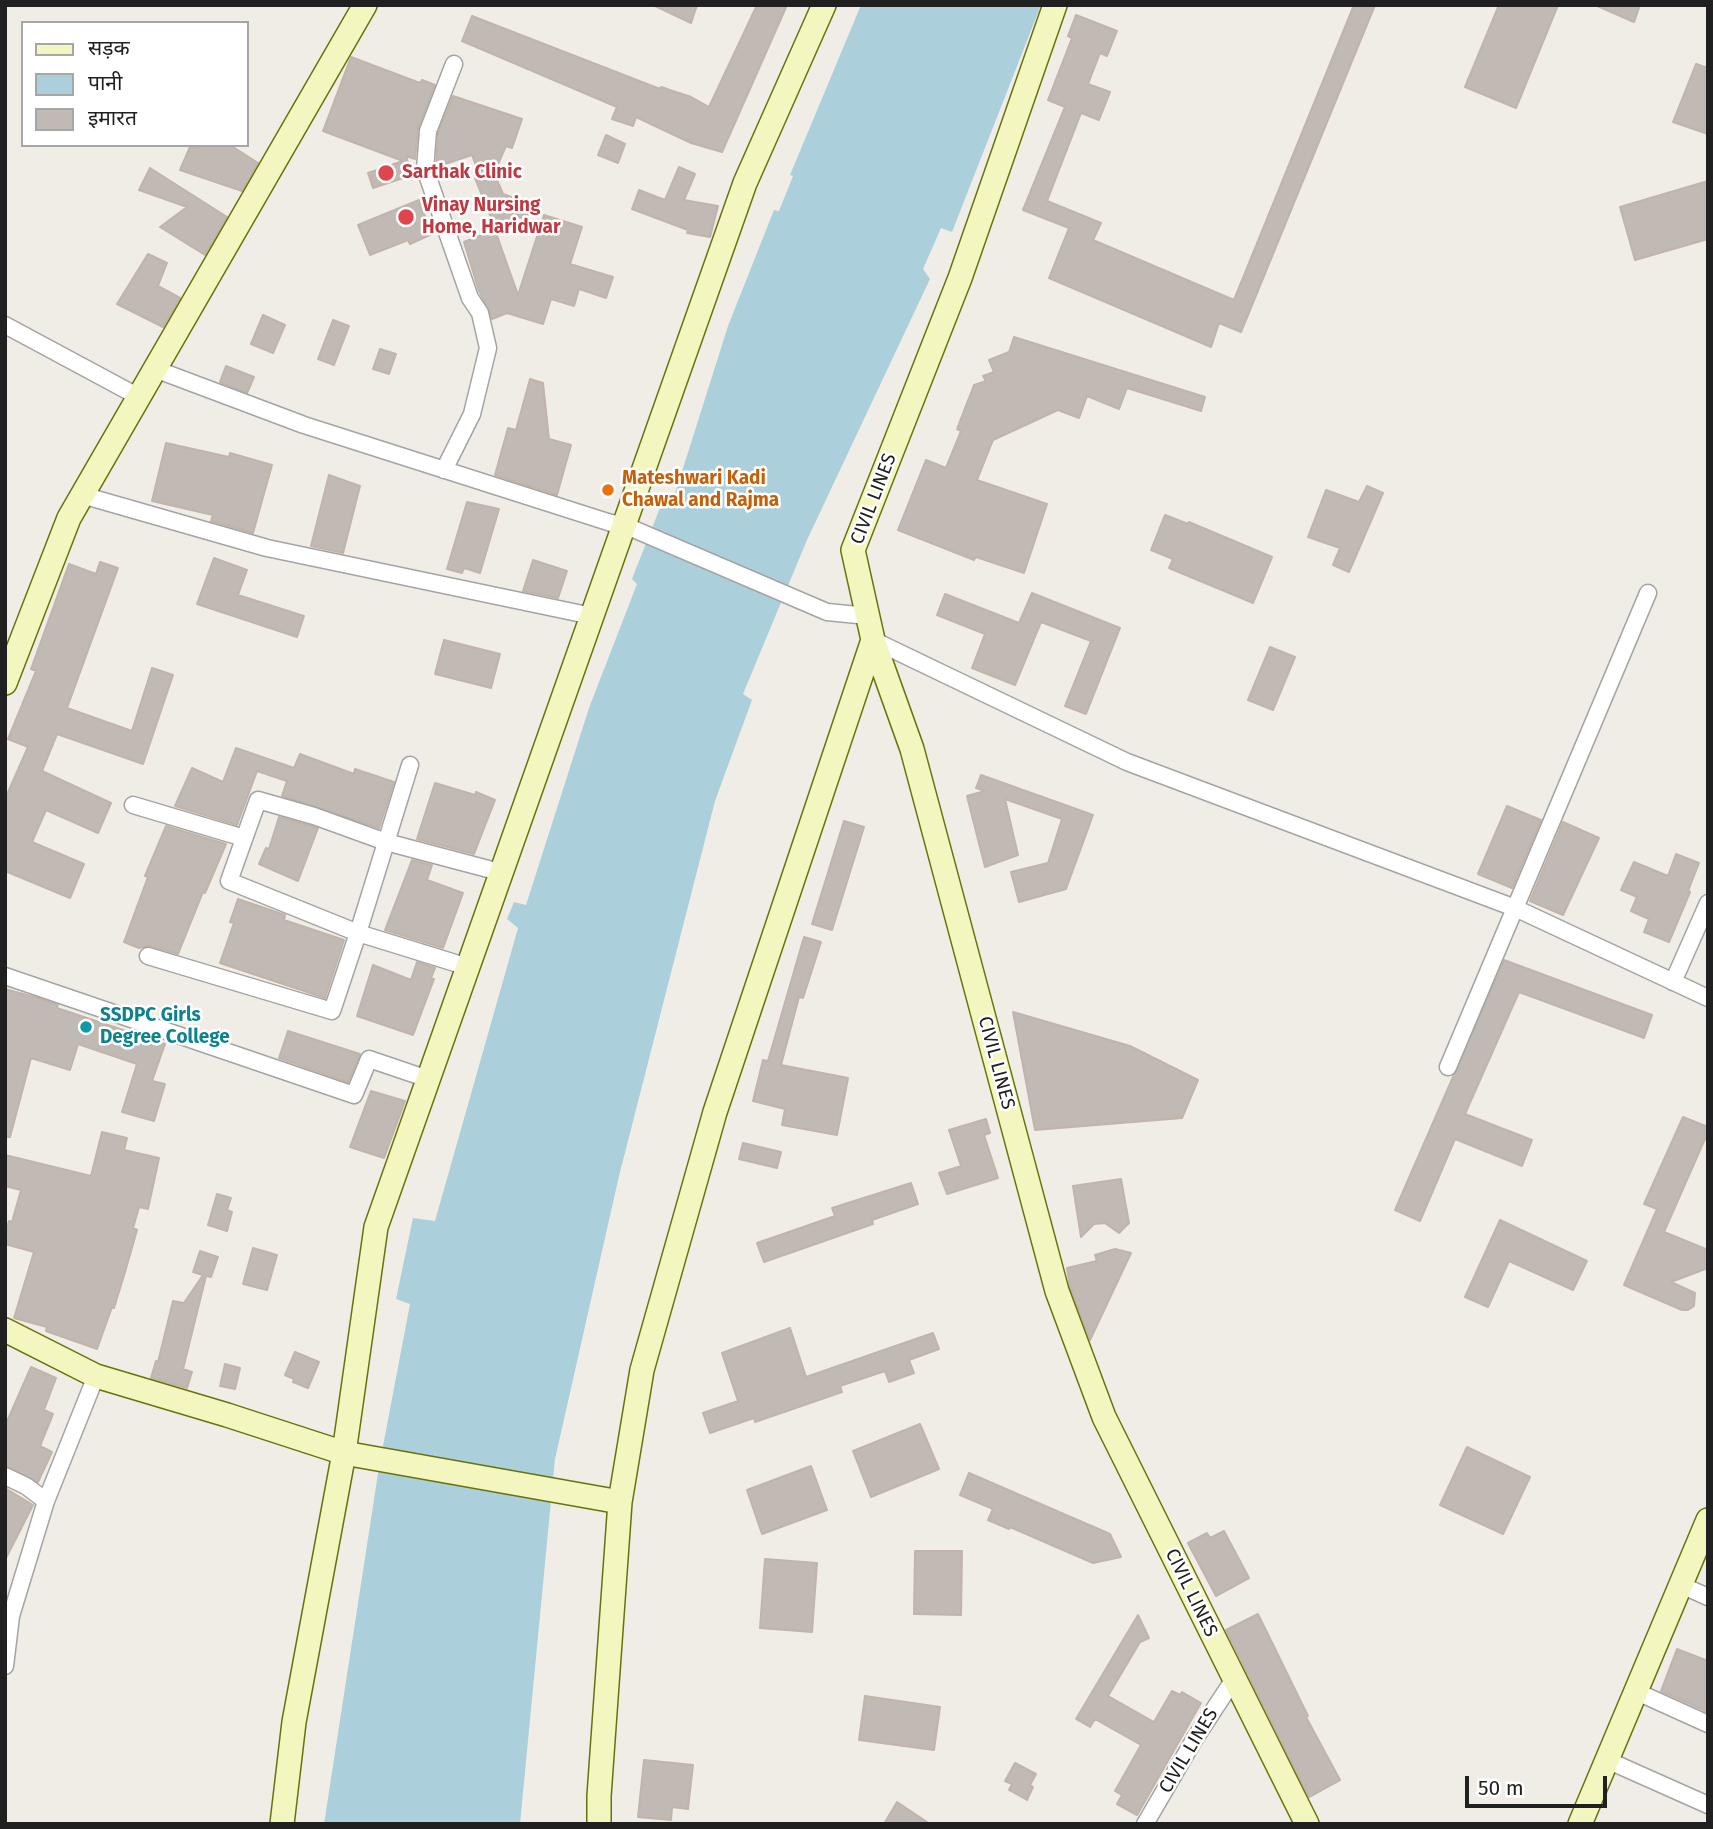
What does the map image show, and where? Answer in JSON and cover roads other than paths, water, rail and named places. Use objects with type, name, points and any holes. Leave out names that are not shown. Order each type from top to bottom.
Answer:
[{"type":"street","points":[[5,682],[69,518],[365,5]]},
{"type":"street","points":[[282,1824],[294,1722],[344,1452],[376,1227],[592,616],[632,528],[745,183],[824,5]]},
{"type":"street","name":"CIVIL LINES","points":[[1055,5],[960,278],[853,550],[873,640],[912,749],[1057,1291],[1104,1417],[1307,1824]]},
{"type":"street","points":[[444,470],[472,414],[488,348],[480,313],[470,298],[425,169],[428,131],[454,64]]},
{"type":"street","points":[[5,325],[139,397]]},
{"type":"street","points":[[155,369],[304,425],[632,528],[827,612],[867,617]]},
{"type":"street","points":[[82,495],[267,548],[592,616]]},
{"type":"street","points":[[1448,1067],[1648,593]]},
{"type":"street","points":[[599,1824],[620,1502],[642,1370],[715,1112],[873,640],[1126,762],[1515,908],[1708,998]]},
{"type":"street","points":[[148,956],[332,1011],[410,765]]},
{"type":"street","points":[[468,967],[358,933],[229,881],[258,800],[314,816],[386,842],[492,870]]},
{"type":"street","points":[[133,805],[244,838]]},
{"type":"street","points":[[1673,982],[1708,903]]},
{"type":"street","points":[[5,976],[354,1095],[369,1059],[428,1079]]},
{"type":"street","points":[[5,1330],[96,1376],[344,1452],[620,1502]]},
{"type":"street","points":[[5,1666],[8,1615],[46,1501],[96,1376]]},
{"type":"street","points":[[5,1476],[26,1486],[46,1501]]},
{"type":"street","points":[[1580,1824],[1708,1520]]},
{"type":"street","points":[[1681,1585],[1708,1597]]},
{"type":"street","name":"CIVIL LINES","points":[[1145,1824],[1194,1740],[1234,1679]]},
{"type":"street","points":[[1635,1691],[1708,1724]]},
{"type":"street","points":[[1607,1760],[1708,1805]]},
{"type":"water","points":[[861,5],[1041,5],[952,232],[941,228],[923,269],[930,279],[807,540],[743,694],[752,700],[715,801],[619,1176],[555,1459],[520,1824],[324,1824],[379,1467],[410,1304],[396,1299],[413,1218],[435,1221],[518,928],[507,919],[514,902],[526,905],[589,708],[637,584],[632,579],[663,500],[672,503],[728,326],[774,210],[779,211],[793,176],[790,175]]},
{"type":"place","name":"Sarthak Clinic","points":[[386,173]]},
{"type":"place","name":"Vinay Nursing Home, Haridwar","points":[[406,217]]},
{"type":"place","name":"Mateshwari Kadi Chawal and Rajma","points":[[608,490]]},
{"type":"place","name":"SSDPC Girls Degree College","points":[[86,1027]]}]
